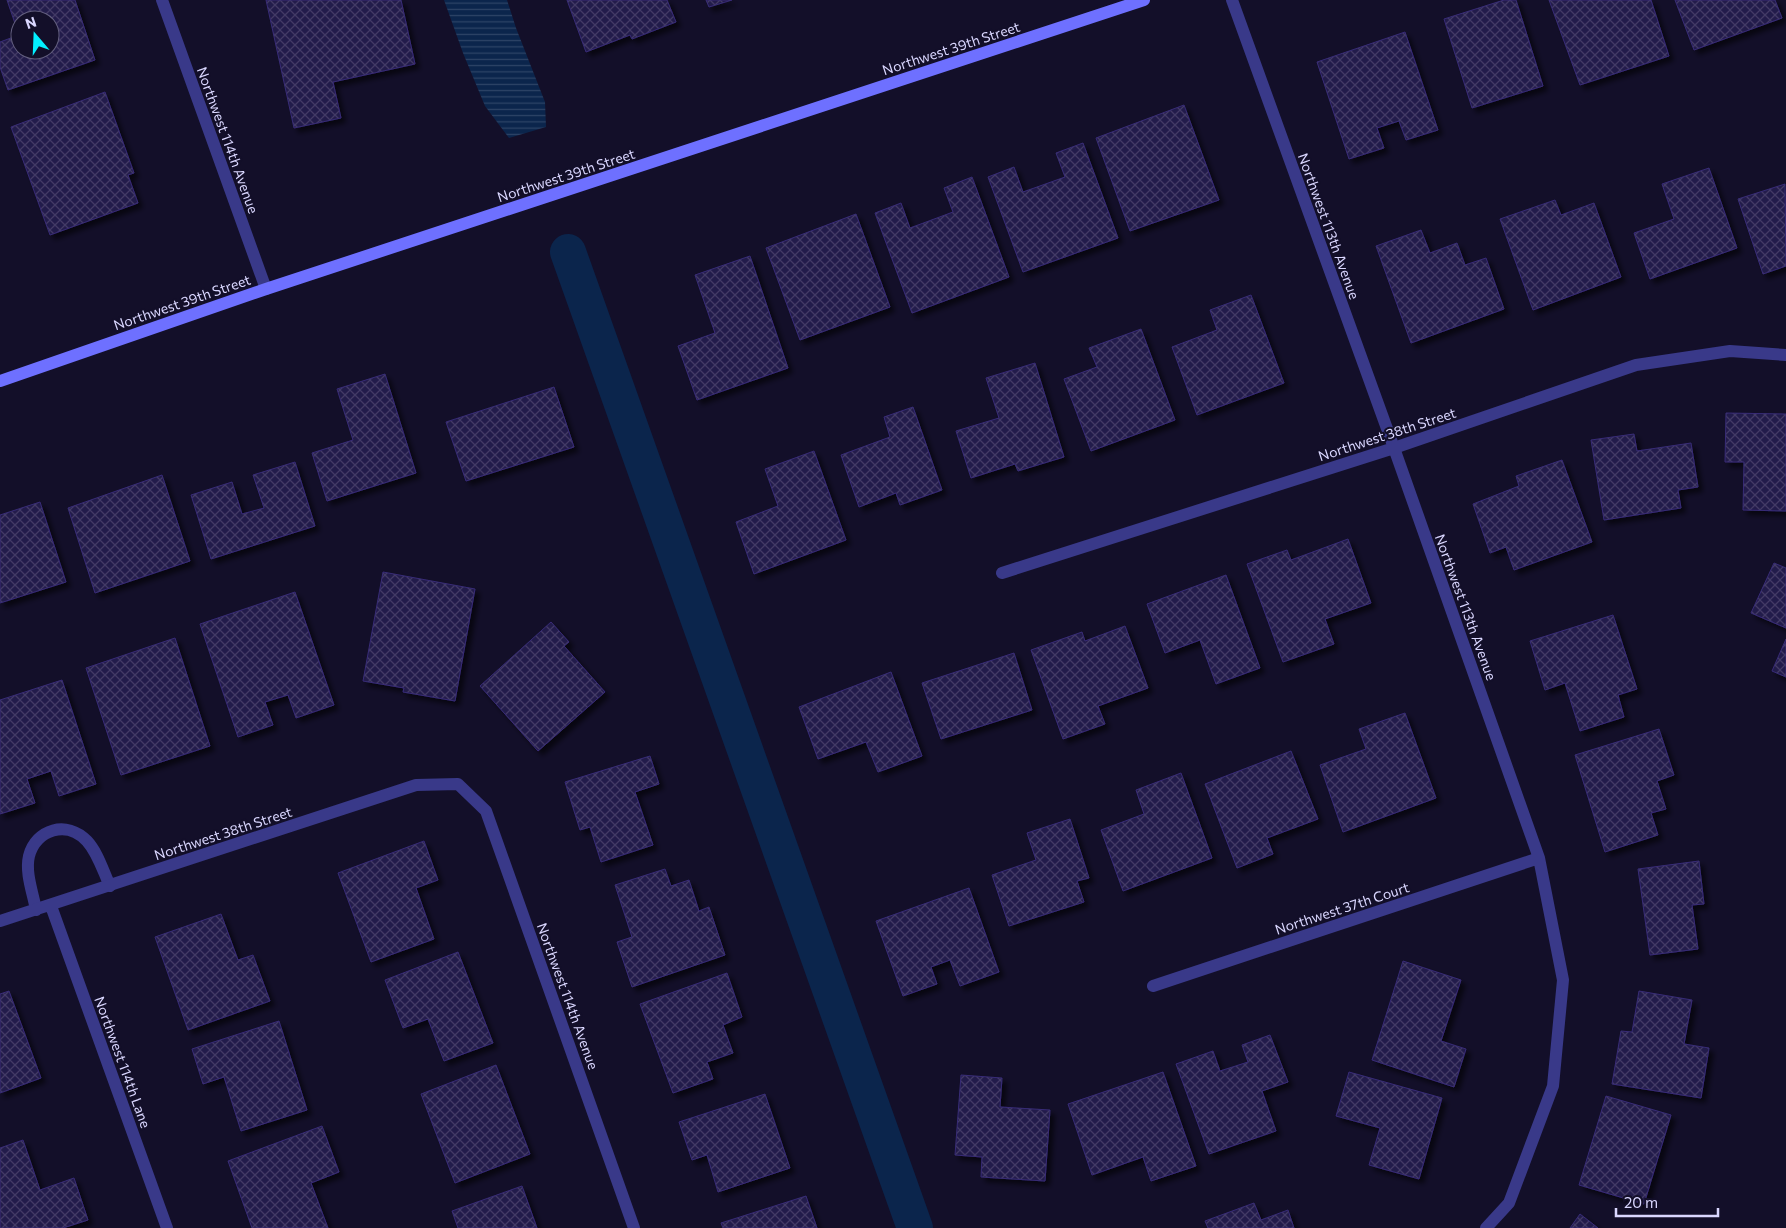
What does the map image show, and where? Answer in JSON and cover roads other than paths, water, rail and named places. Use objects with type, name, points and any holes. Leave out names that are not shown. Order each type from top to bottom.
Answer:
[{"type":"street","name":"Northwest 114th Avenue","points":[[162,0],[266,290]]},
{"type":"street","name":"Northwest 39th Street","points":[[0,381],[266,290],[1144,0]]},
{"type":"street","name":"Northwest 113th Avenue","points":[[1232,0],[1540,858],[1563,980],[1553,1086],[1509,1203],[1486,1228]]},
{"type":"street","name":"Northwest 38th Street","points":[[1002,573],[1394,448],[1636,365],[1730,351],[1786,355]]},
{"type":"street","name":"Northwest 114th Avenue","points":[[458,784],[486,811],[634,1228]]},
{"type":"street","name":"Northwest 38th Street","points":[[0,922],[416,785],[458,784]]},
{"type":"street","points":[[36,910],[29,873],[30,854],[36,842],[43,835],[53,831],[64,828],[74,831],[87,841],[110,886]]},
{"type":"street","name":"Northwest 37th Court","points":[[1154,986],[1540,858]]},
{"type":"street","name":"Northwest 114th Lane","points":[[51,906],[167,1228]]},
{"type":"water","points":[[444,0],[507,0],[545,102],[546,127],[509,138],[485,106]]},
{"type":"waterway","points":[[568,252],[915,1228]]}]
